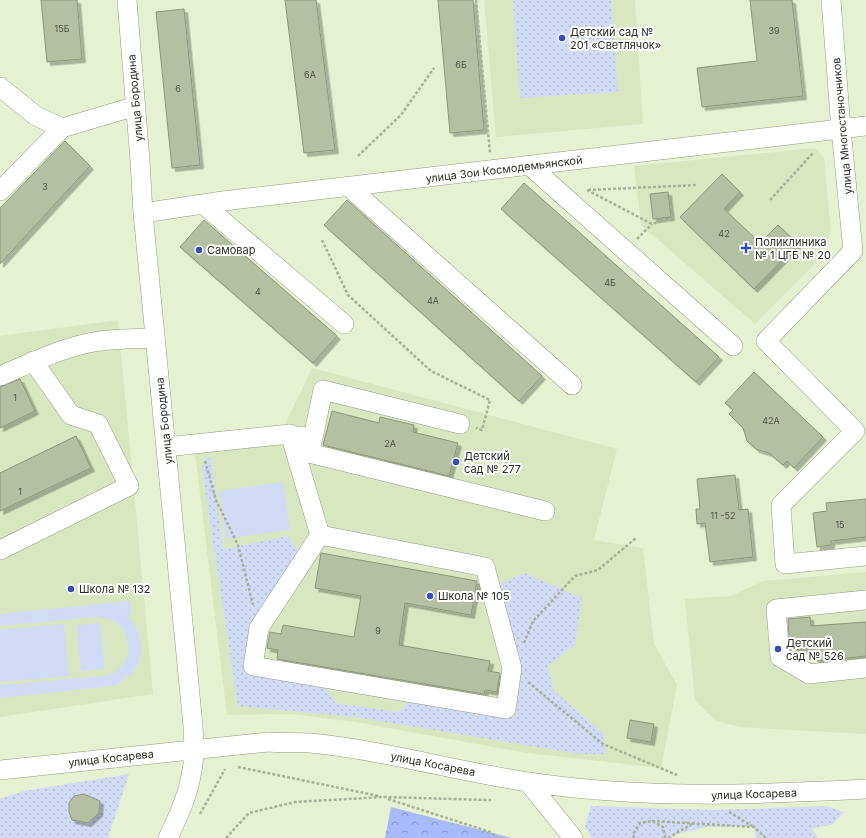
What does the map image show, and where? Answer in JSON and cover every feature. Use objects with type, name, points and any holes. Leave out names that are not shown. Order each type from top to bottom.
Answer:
[{"type":"street","name":"улица Бородина","points":[[127,0],[143,213],[194,750],[192,771],[180,812],[168,838]]},
{"type":"street","name":"улица Многостаночников","points":[[831,0],[841,129],[853,251],[766,341],[855,431],[781,505],[785,564],[866,556]]},
{"type":"street","points":[[0,87],[36,116],[62,128]]},
{"type":"street","points":[[0,191],[62,128],[136,106]]},
{"type":"street","name":"улица Зои Космодемьянской","points":[[143,213],[203,204],[866,126]]},
{"type":"street","points":[[530,166],[733,346]]},
{"type":"street","points":[[349,187],[572,385]]},
{"type":"street","points":[[203,204],[344,324]]},
{"type":"street","points":[[0,376],[33,361],[85,344],[119,339],[155,338]]},
{"type":"street","points":[[0,550],[129,486],[98,424],[71,415],[33,361]]},
{"type":"street","points":[[460,424],[323,390],[309,453],[546,511]]},
{"type":"street","points":[[166,446],[290,434],[313,438]]},
{"type":"street","points":[[290,434],[320,535],[259,628],[253,666],[506,709],[512,668],[485,567],[320,535]]},
{"type":"street","points":[[866,600],[776,609],[780,657],[809,674],[866,668]]},
{"type":"street","name":"улица Косарева","points":[[0,770],[268,742],[309,743],[367,751],[528,782],[598,790],[702,795],[866,789]]},
{"type":"street","points":[[528,782],[573,838]]},
{"type":"path","points":[[476,0],[490,160]]},
{"type":"path","points":[[358,156],[401,115],[434,68]]},
{"type":"path","points":[[770,200],[812,154]]},
{"type":"path","points":[[580,189],[587,190],[698,185]]},
{"type":"path","points":[[587,190],[652,224],[674,218]]},
{"type":"path","points":[[322,240],[348,295],[431,371],[490,400],[482,430],[460,424]]},
{"type":"path","points":[[197,444],[203,452],[216,500],[238,545],[259,628]]},
{"type":"path","points":[[636,538],[598,570],[575,576],[533,621],[512,668],[603,744],[683,777],[702,795]]},
{"type":"path","points":[[238,767],[383,797],[490,832],[498,838]]},
{"type":"path","points":[[198,817],[225,769]]},
{"type":"path","points":[[226,838],[249,813],[295,802],[383,797],[491,800]]},
{"type":"path","points":[[728,811],[754,828],[766,838]]},
{"type":"path","points":[[634,838],[633,834],[640,823],[652,821],[754,828]]},
{"type":"path","points":[[652,821],[663,828],[665,838]]},
{"type":"path","points":[[668,838],[693,824]]},
{"type":"shaded area","name":"Детский сад № 201 «Светлячок»","points":[[484,0],[635,0],[643,124],[496,137]]},
{"type":"shaded area","points":[[513,0],[611,0],[618,92],[520,98]]},
{"type":"shaded area","name":"Поликлиника № 1 ЦГБ № 20","points":[[815,148],[824,158],[831,233],[815,264],[755,324],[641,225],[634,166]]},
{"type":"shaded area","name":"Школа № 132","points":[[118,320],[153,694],[0,717],[0,336]]},
{"type":"shaded area","name":"Школа № 105","points":[[312,368],[617,449],[594,540],[643,548],[654,644],[677,685],[661,768],[527,753],[355,722],[293,714],[227,715],[195,453],[276,443]]},
{"type":"shaded area","points":[[206,456],[211,459],[223,549],[288,536],[298,551],[248,632],[246,659],[326,686],[335,703],[398,712],[411,699],[514,718],[513,638],[499,584],[524,573],[582,598],[575,645],[548,666],[554,691],[603,733],[606,754],[580,754],[355,717],[238,706],[202,468]]},
{"type":"shaded area","points":[[283,482],[290,530],[226,539],[219,491]]},
{"type":"shaded area","name":"Детcкий сад № 526","points":[[866,572],[866,734],[740,727],[715,720],[695,700],[685,599],[730,596],[764,581]]},
{"type":"shaded area","points":[[130,601],[131,615],[127,615],[139,635],[141,645],[137,665],[132,673],[123,681],[112,686],[0,698],[0,685],[105,676],[113,673],[121,667],[129,650],[123,630],[117,623],[108,619],[96,617],[0,626],[0,614]]},
{"type":"shaded area","points":[[100,623],[105,669],[81,671],[77,625]]},
{"type":"shaded area","points":[[64,624],[69,676],[0,682],[0,630]]},
{"type":"shaded area","points":[[129,774],[108,838],[0,838],[0,799],[24,791]]},
{"type":"shaded area","points":[[591,806],[715,810],[827,806],[844,812],[833,824],[812,829],[818,838],[756,838],[753,826],[707,827],[672,835],[672,838],[592,838],[585,827]]},
{"type":"green space","points":[[391,807],[512,838],[385,838]]},
{"type":"building","points":[[41,0],[77,0],[82,59],[47,62]]},
{"type":"building","points":[[285,0],[316,0],[335,150],[304,153]]},
{"type":"building","points":[[438,0],[473,0],[484,130],[450,133]]},
{"type":"building","points":[[750,0],[792,0],[803,96],[702,107],[697,68],[757,61]]},
{"type":"building","points":[[184,9],[200,165],[172,168],[156,12]]},
{"type":"building","points":[[65,141],[90,166],[0,264],[0,208]]},
{"type":"building","points":[[722,174],[740,192],[724,209],[760,243],[778,225],[798,244],[754,289],[680,217]]},
{"type":"building","points":[[524,183],[719,357],[696,382],[501,209]]},
{"type":"building","points":[[668,192],[671,217],[653,219],[650,194]]},
{"type":"building","points":[[347,200],[542,376],[519,401],[324,225]]},
{"type":"building","points":[[204,220],[337,336],[313,363],[180,247]]},
{"type":"building","points":[[754,372],[823,437],[794,468],[787,461],[783,465],[769,453],[756,449],[747,441],[743,428],[729,414],[733,410],[725,403]]},
{"type":"building","points":[[20,379],[35,411],[0,428],[0,387]]},
{"type":"building","points":[[332,411],[379,423],[380,417],[414,425],[413,432],[458,443],[449,476],[323,445]]},
{"type":"building","points":[[76,436],[91,468],[0,511],[0,473]]},
{"type":"building","points":[[735,475],[739,510],[748,509],[753,557],[710,562],[705,523],[697,524],[696,509],[700,509],[697,479]]},
{"type":"building","points":[[866,499],[866,537],[831,541],[831,545],[817,547],[813,513],[827,511],[826,503]]},
{"type":"building","points":[[321,553],[477,581],[471,615],[405,603],[399,645],[490,661],[488,671],[500,673],[497,692],[485,690],[484,694],[277,659],[278,650],[267,648],[270,632],[281,634],[283,625],[354,637],[361,596],[315,588]]},
{"type":"building","points":[[810,617],[811,626],[866,622],[866,656],[816,661],[814,648],[790,650],[788,619]]},
{"type":"building","points":[[630,720],[654,724],[651,742],[627,738]]},
{"type":"building","points":[[84,794],[100,801],[99,813],[88,823],[72,820],[69,812],[69,803],[74,796]]},
{"type":"place","name":"Детский сад № 201 «Светлячок»","points":[[562,38]]},
{"type":"place","name":"Поликлиника № 1 ЦГБ № 20","points":[[746,248]]},
{"type":"place","name":"Самовар","points":[[199,250]]},
{"type":"place","name":"Детcкий сад № 277","points":[[456,462]]},
{"type":"place","name":"Школа № 132","points":[[71,589]]},
{"type":"place","name":"Школа № 105","points":[[430,596]]},
{"type":"place","name":"Детcкий сад № 526","points":[[778,649]]}]
